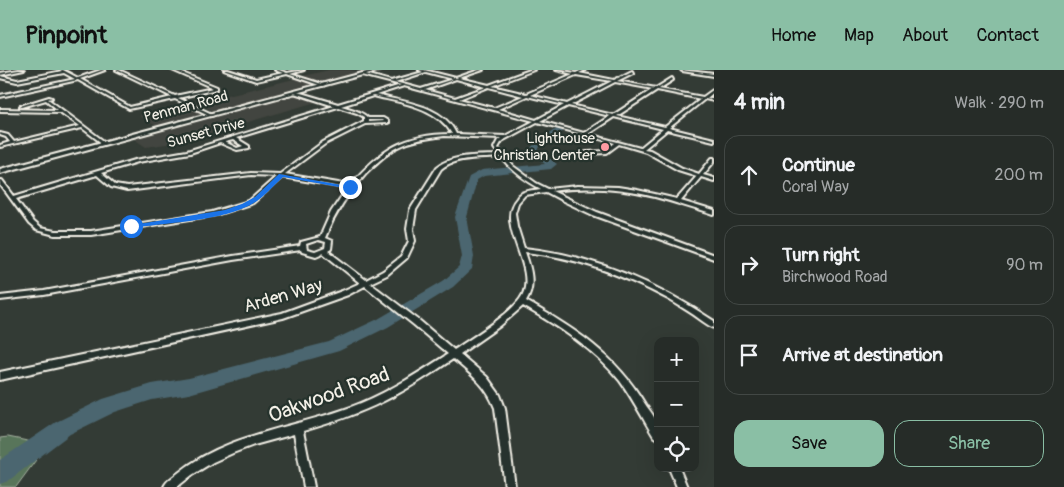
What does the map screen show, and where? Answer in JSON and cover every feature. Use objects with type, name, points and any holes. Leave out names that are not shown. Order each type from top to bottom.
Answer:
[{"type":"street","points":[[0,76],[23,70]]},
{"type":"street","points":[[0,96],[78,79],[104,70]]},
{"type":"street","points":[[117,70],[212,115]]},
{"type":"street","points":[[0,76],[17,81],[62,71],[127,108],[140,107],[216,88],[173,70]]},
{"type":"street","points":[[225,70],[256,80],[303,70]]},
{"type":"street","points":[[276,70],[324,85]]},
{"type":"street","name":"Penman Road","points":[[0,171],[379,70]]},
{"type":"street","points":[[420,70],[714,140]]},
{"type":"street","points":[[421,90],[482,70]]},
{"type":"street","points":[[455,99],[533,70]]},
{"type":"street","points":[[558,70],[714,100]]},
{"type":"street","points":[[493,110],[584,70]]},
{"type":"street","points":[[682,70],[714,75]]},
{"type":"street","points":[[390,82],[428,71]]},
{"type":"street","points":[[632,72],[504,138],[496,145],[502,156],[517,171],[548,190],[587,209],[714,257]]},
{"type":"street","points":[[363,74],[641,149],[656,154],[680,169],[714,180]]},
{"type":"street","points":[[585,134],[672,78]]},
{"type":"street","name":"Sunset Drive","points":[[13,198],[145,159],[188,152],[404,86]]},
{"type":"street","points":[[641,149],[714,90]]},
{"type":"street","points":[[0,181],[25,217],[38,229],[55,233],[91,233],[226,212],[257,199],[281,175],[324,143],[366,121],[358,112],[336,107],[294,92]]},
{"type":"street","points":[[373,95],[437,114],[448,122],[454,134]]},
{"type":"street","points":[[1,111],[49,99],[61,111],[104,143]]},
{"type":"street","points":[[1,111],[32,109],[61,111]]},
{"type":"street","points":[[0,146],[82,127]]},
{"type":"street","points":[[0,134],[7,136],[13,143]]},
{"type":"street","points":[[322,238],[335,210],[350,187],[390,149],[421,138],[454,134],[504,138]]},
{"type":"street","points":[[221,142],[237,149],[247,147],[233,138]]},
{"type":"street","points":[[588,153],[604,152],[618,143]]},
{"type":"street","name":"Arden Way","points":[[0,376],[283,315],[320,303],[366,283],[395,266],[408,252],[412,241],[410,229],[413,210],[439,168],[445,163],[459,159],[502,156]]},
{"type":"street","points":[[678,201],[714,159]]},
{"type":"street","points":[[98,172],[109,184],[127,189],[240,175],[281,175],[350,187]]},
{"type":"street","points":[[654,428],[633,394],[605,360],[566,329],[522,302],[528,290],[529,280],[522,250],[513,229],[516,201],[523,194],[548,190],[592,186],[621,187],[678,201],[714,213]]},
{"type":"street","points":[[302,248],[306,241],[322,238],[330,244],[325,252]]},
{"type":"street","points":[[0,298],[44,294],[241,257],[302,248],[311,254],[325,252],[366,283],[484,380],[495,395],[503,424],[510,487]]},
{"type":"street","points":[[522,250],[555,253],[597,265],[664,295],[714,325]]},
{"type":"street","name":"Oakwood Road","points":[[169,487],[201,461],[220,452],[298,430],[390,395],[424,376],[506,317],[522,302]]},
{"type":"street","points":[[298,430],[309,487]]},
{"type":"street","points":[[676,472],[682,487]]},
{"type":"shaded area","points":[[329,70],[351,70],[360,73],[322,82],[303,76]]},
{"type":"shaded area","points":[[298,78],[317,84],[213,111],[195,103]]},
{"type":"shaded area","points":[[296,95],[316,102],[180,142],[146,147],[134,139]]},
{"type":"shaded area","points":[[184,105],[202,114],[156,126],[139,116]]},
{"type":"green space","points":[[8,437],[47,445],[16,487],[0,487],[0,438]]},
{"type":"waterway","points":[[0,473],[63,428],[110,405],[152,392],[189,386],[333,347],[383,323],[448,284],[465,269],[468,256],[461,217],[472,179],[482,173],[548,167],[552,164],[535,152],[535,148],[542,140],[560,131]]},
{"type":"place","name":"Lighthouse Christian Center","points":[[605,147]]},
{"type":"route","points":[[131,226],[226,212],[244,206],[257,199],[281,175],[350,187]]}]
